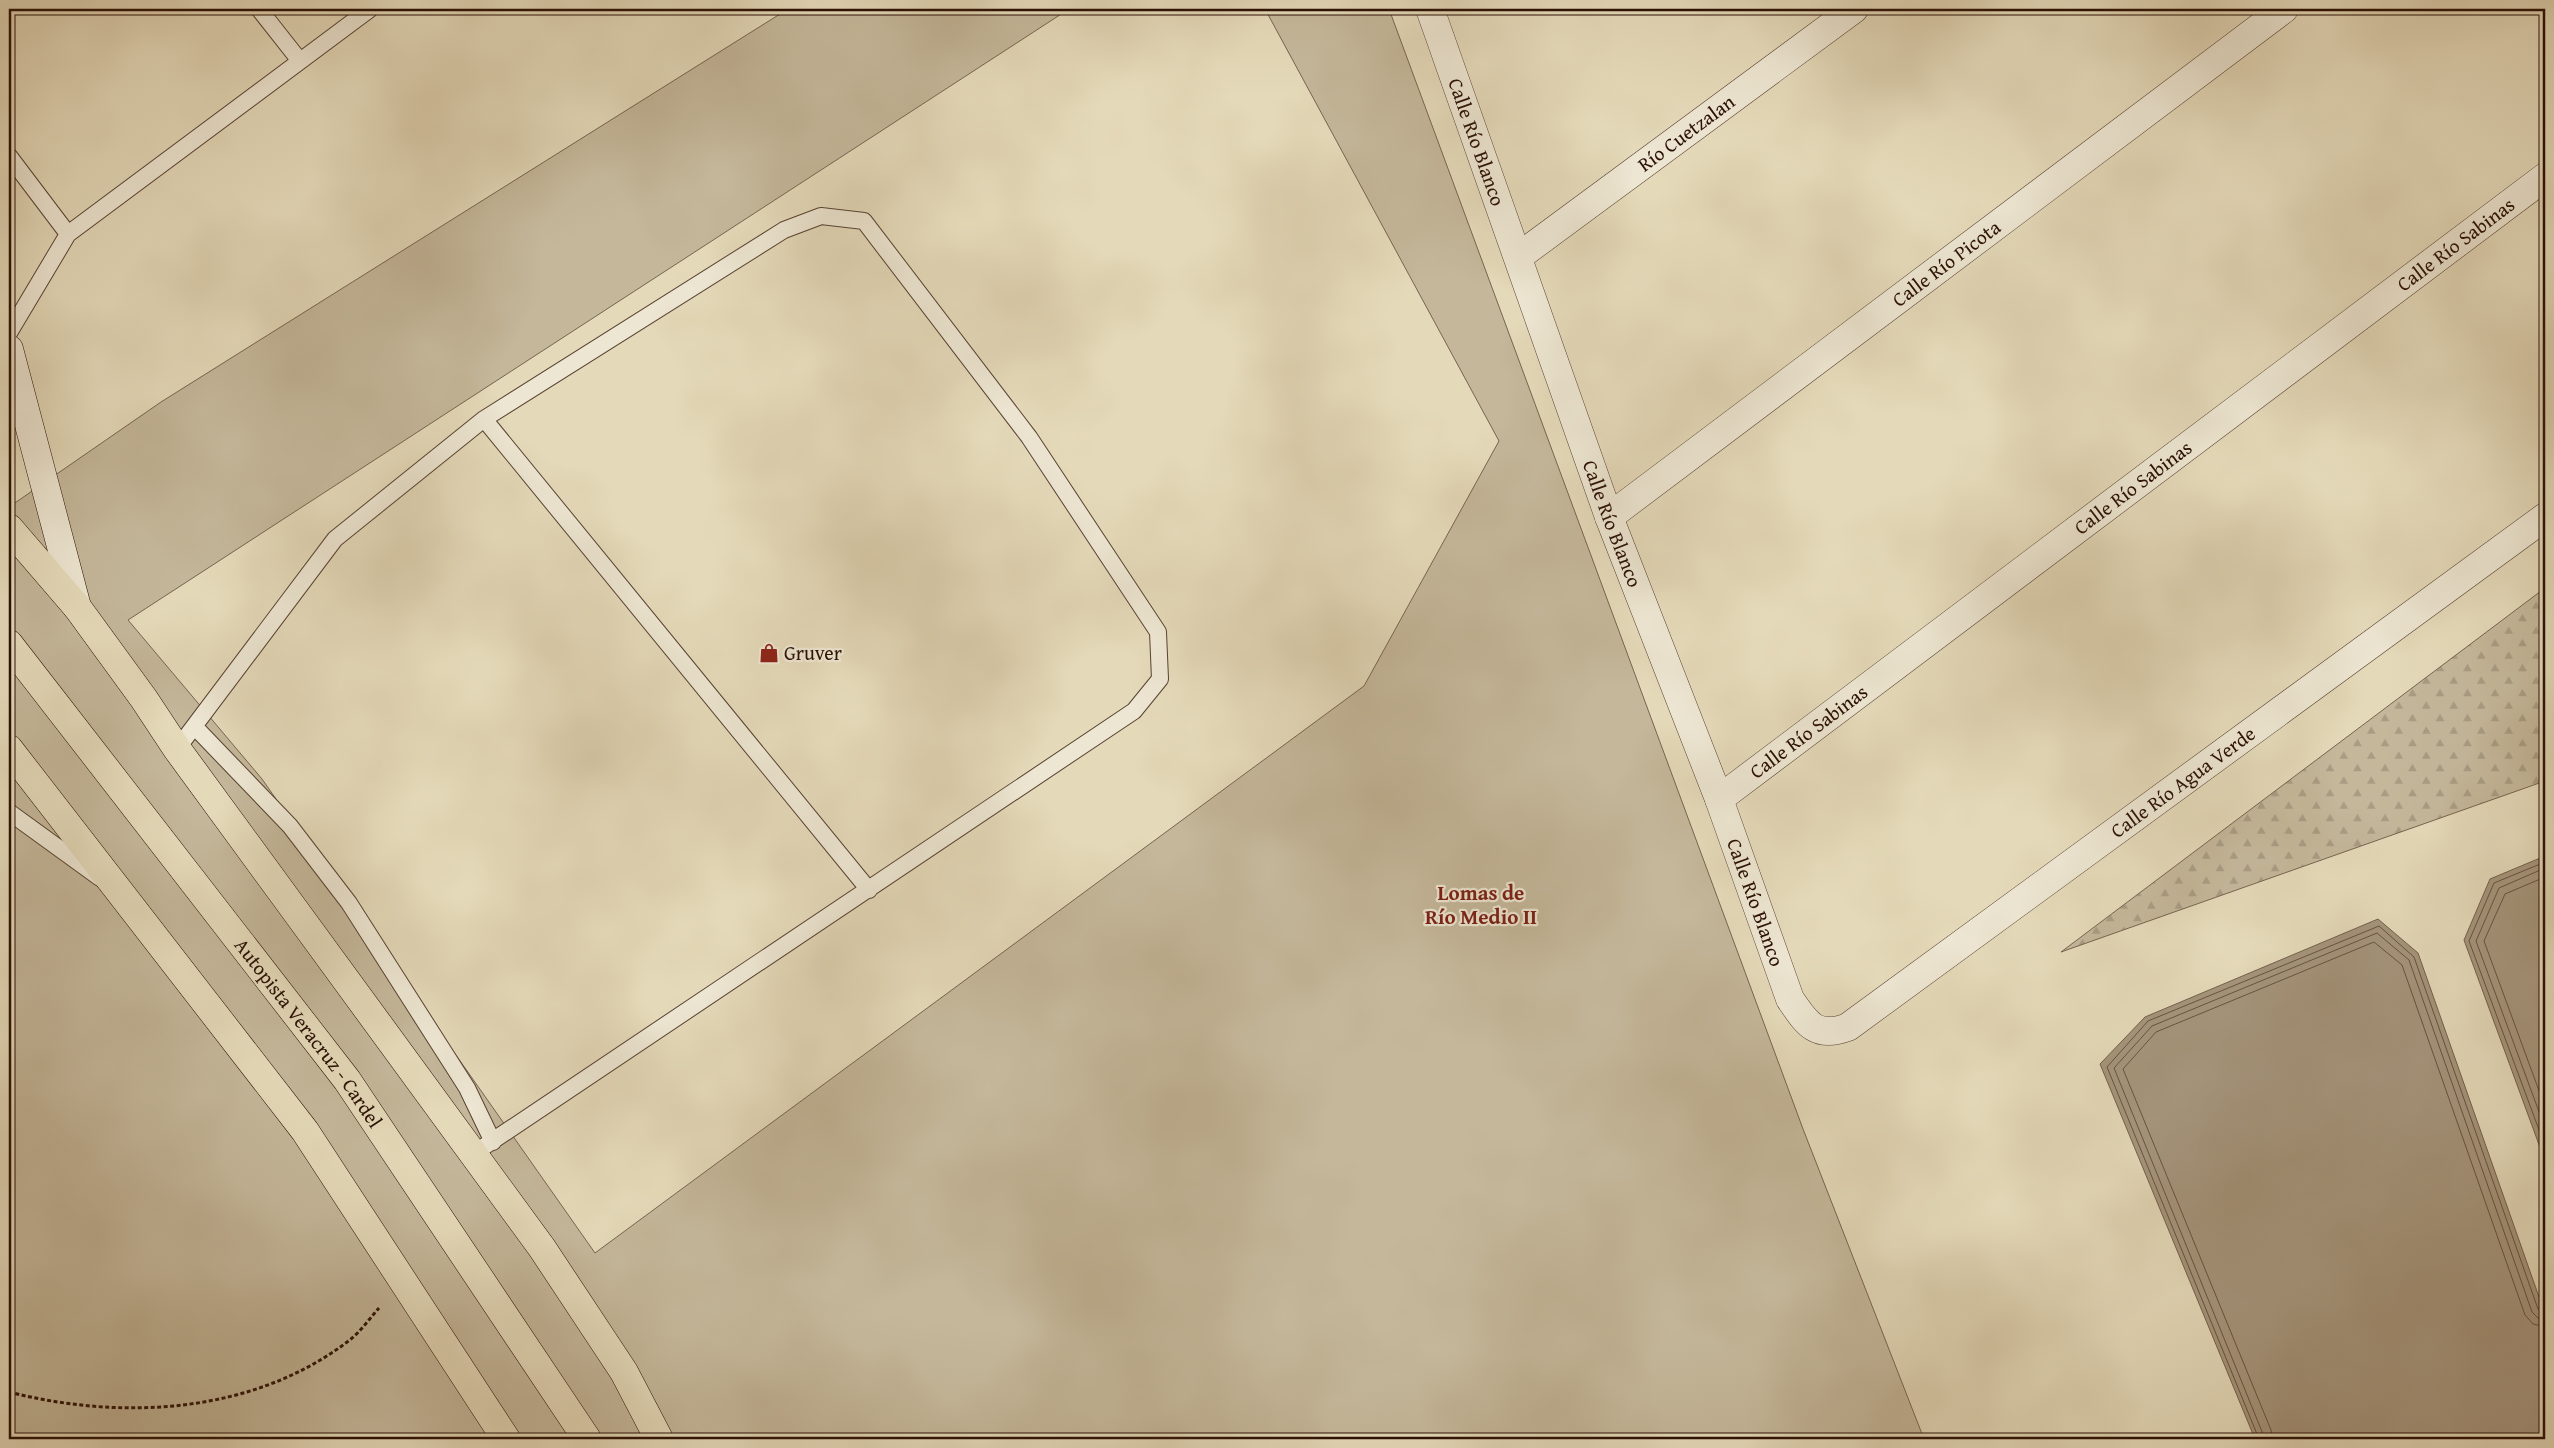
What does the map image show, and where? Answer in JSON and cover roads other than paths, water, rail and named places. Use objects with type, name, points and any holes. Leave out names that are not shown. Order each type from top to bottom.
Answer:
[{"type":"highway","points":[[9,528],[77,607],[144,699],[177,749],[483,1148],[542,1248],[624,1372],[659,1439]]},
{"type":"highway","name":"Autopista Veracruz - Cardel","points":[[9,644],[347,1080],[587,1439]]},
{"type":"highway","points":[[9,749],[304,1131],[506,1439]]},
{"type":"street","name":"Calle Río Blanco","points":[[1430,9],[1609,517],[1719,799],[1790,999],[1802,1017],[1816,1029]]},
{"type":"street","name":"Río Cuetzalan","points":[[1518,257],[1854,9]]},
{"type":"street","name":"Calle Río Picota","points":[[1609,517],[2284,9]]},
{"type":"street","name":"Calle Río Sabinas","points":[[1719,799],[2545,177]]},
{"type":"street","points":[[9,349],[77,607]]},
{"type":"street","name":"Calle Río Agua Verde","points":[[1816,1029],[1833,1033],[1848,1027],[2545,517]]},
{"type":"lane","points":[[260,9],[300,61]]},
{"type":"lane","points":[[9,333],[68,234],[370,9]]},
{"type":"lane","points":[[9,156],[68,234]]},
{"type":"lane","points":[[177,749],[335,539],[484,419],[784,230],[821,216],[864,221],[1029,437],[1158,632],[1160,679],[1134,711],[869,890],[699,1001],[483,1148],[467,1088],[349,903],[290,826],[195,727]]},
{"type":"lane","points":[[484,419],[869,890]]},
{"type":"lane","points":[[9,812],[120,893]]},
{"type":"water","points":[[2545,856],[2545,1161],[2464,940],[2490,879]]},
{"type":"water","points":[[2378,919],[2418,953],[2545,1314],[2545,1439],[2255,1439],[2100,1064],[2145,1017]]},
{"type":"place","name":"Gruver","points":[[769,653]]},
{"type":"district","name":"Lomas de Río Medio II","points":[[1481,905]]}]
